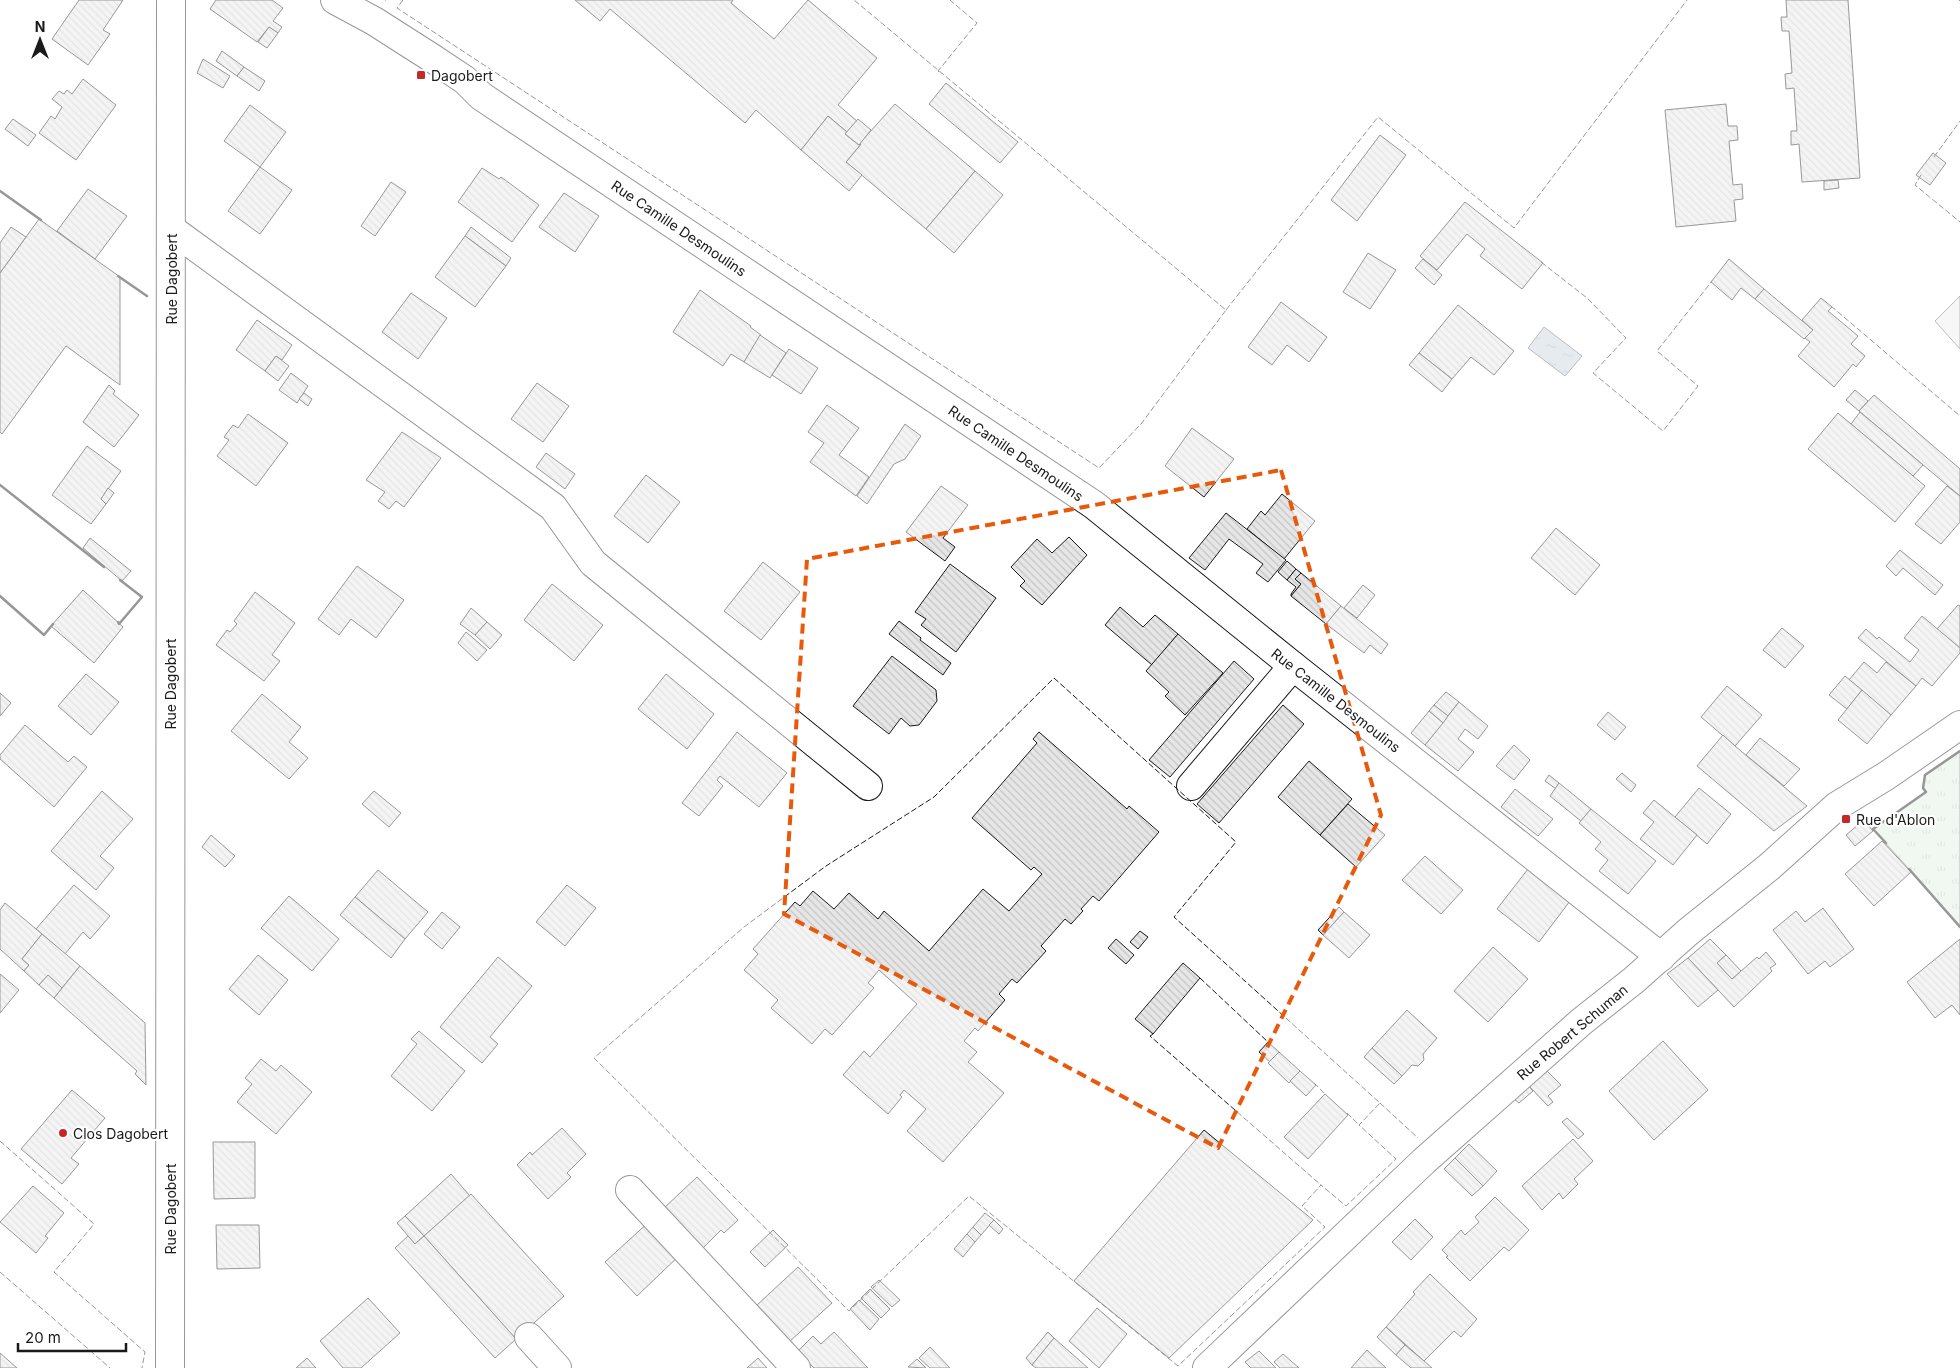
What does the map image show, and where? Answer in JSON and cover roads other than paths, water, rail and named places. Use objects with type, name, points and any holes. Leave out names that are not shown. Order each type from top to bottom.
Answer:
[{"type":"street","name":"Rue Dagobert","points":[[170,1368],[171,0]]},
{"type":"street","name":"Rue Camille Desmoulins","points":[[335,0],[374,21],[465,80],[489,102],[1094,505],[1293,666],[1661,956]]},
{"type":"street","points":[[171,229],[553,506],[593,563],[868,786]]},
{"type":"street","points":[[1191,786],[1293,666]]},
{"type":"street","name":"Rue Robert Schuman","points":[[1206,1368],[1424,1161],[1581,1022],[1769,867],[1837,806],[1886,776],[1960,725]]},
{"type":"street","points":[[630,1190],[796,1368]]},
{"type":"street","points":[[529,1337],[557,1368]]},
{"type":"water","points":[[1544,327],[1582,356],[1565,376],[1528,348]]},
{"type":"place","name":"Dagobert","points":[[421,75]]},
{"type":"place","name":"Rue d'Ablon","points":[[1846,819]]},
{"type":"place","name":"Clos Dagobert","points":[[63,1133]]}]
